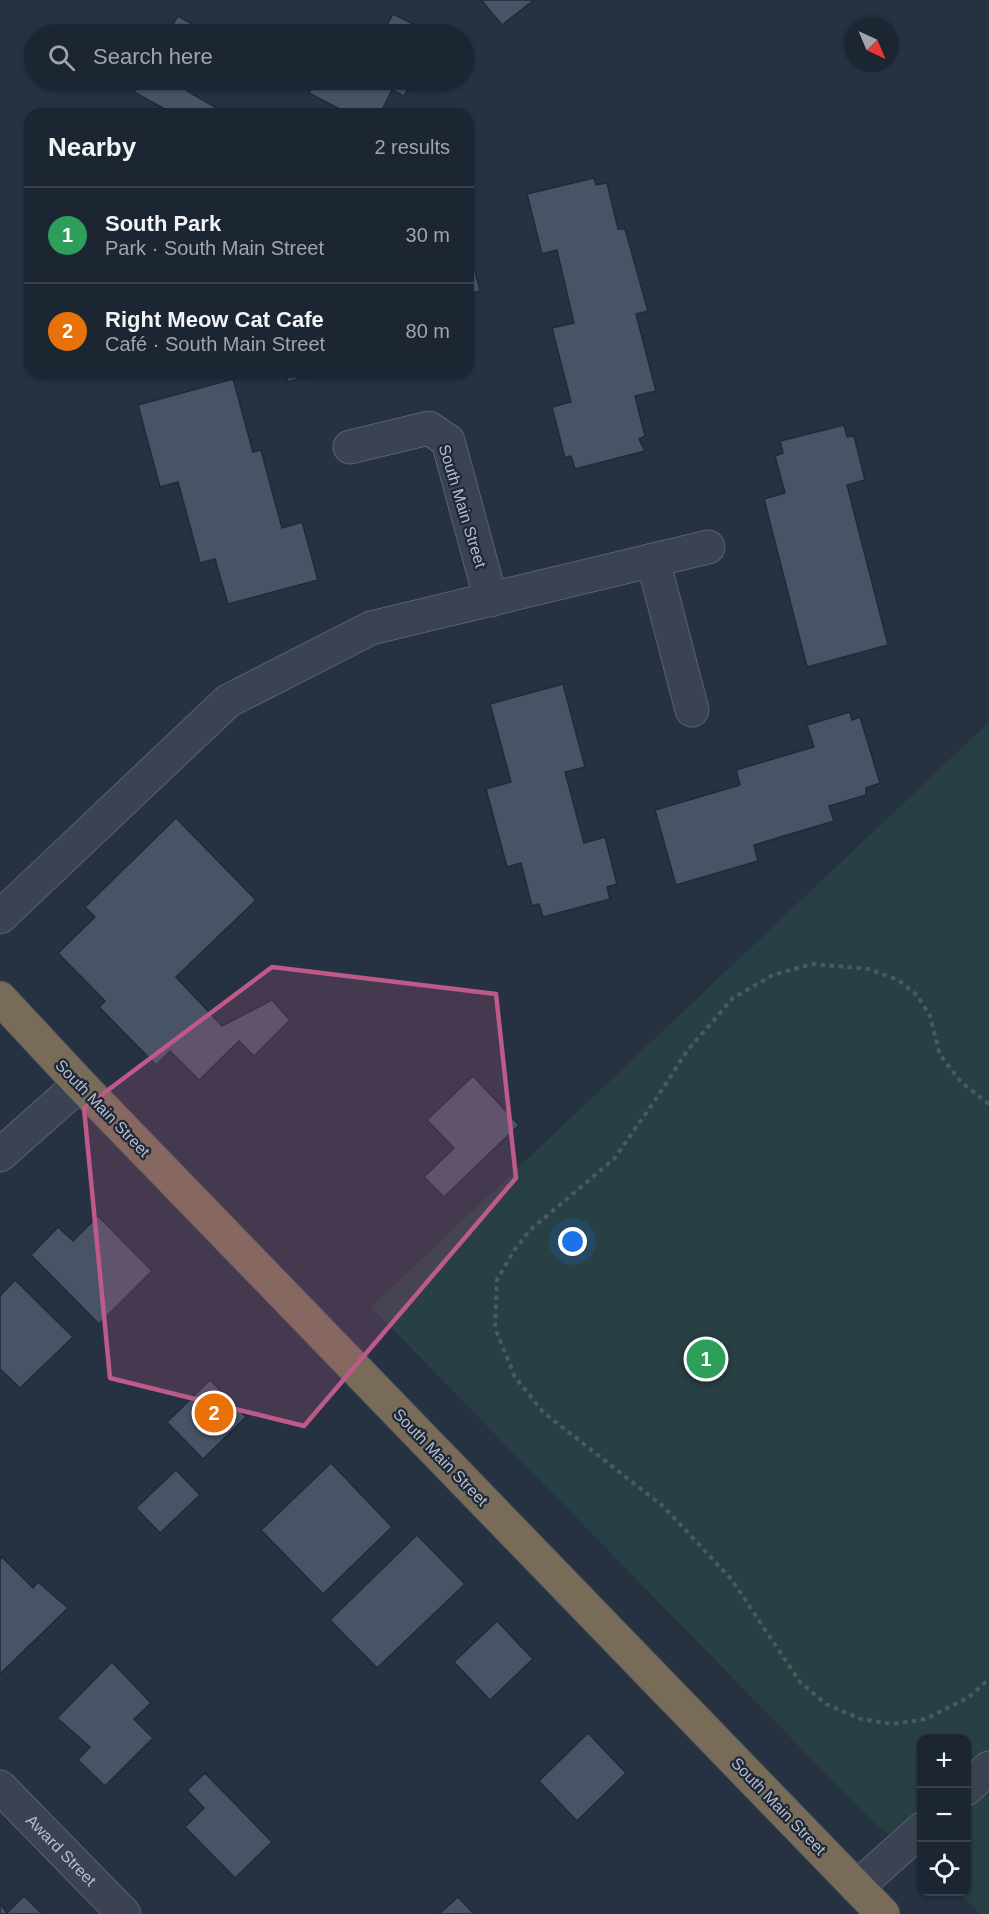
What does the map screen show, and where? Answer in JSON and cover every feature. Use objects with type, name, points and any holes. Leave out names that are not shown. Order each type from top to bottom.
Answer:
[{"type":"highway","name":"South Main Street","points":[[0,998],[80,1084],[883,1914]]},
{"type":"street","name":"South Main Street","points":[[350,447],[429,428],[447,441],[490,600]]},
{"type":"street","points":[[0,917],[228,701],[371,628],[708,547]]},
{"type":"street","points":[[653,560],[692,710]]},
{"type":"street","points":[[0,1155],[80,1084]]},
{"type":"street","points":[[967,1788],[989,1768]]},
{"type":"street","name":"Award Street","points":[[0,1787],[124,1914]]},
{"type":"street","points":[[857,1887],[917,1833]]},
{"type":"path","points":[[989,1104],[962,1083],[940,1055],[930,1016],[917,994],[898,980],[869,969],[812,964],[773,975],[733,998],[687,1051],[614,1159],[529,1231],[513,1252],[497,1280],[495,1328],[515,1377],[543,1412],[664,1507],[732,1580],[800,1682],[826,1704],[861,1719],[893,1724],[926,1719],[969,1697],[989,1679]]},
{"type":"highlighted area","points":[[272,967],[496,994],[516,1178],[304,1426],[110,1378],[84,1108]]},
{"type":"green space","points":[[989,722],[989,1914],[980,1914],[963,1896],[971,1896],[971,1734],[917,1734],[917,1857],[870,1819],[371,1307]]},
{"type":"building","points":[[483,0],[534,0],[502,25]]},
{"type":"building","points":[[393,14],[413,24],[388,24]]},
{"type":"building","points":[[178,16],[192,24],[173,24]]},
{"type":"building","points":[[135,90],[188,90],[217,108],[163,108],[134,92]]},
{"type":"building","points":[[311,90],[392,90],[383,108],[338,108],[309,93]]},
{"type":"building","points":[[392,90],[407,90],[404,96]]},
{"type":"building","points":[[594,178],[596,185],[607,183],[618,229],[625,229],[648,311],[636,314],[656,391],[635,396],[645,436],[639,439],[645,451],[575,469],[571,456],[565,458],[552,407],[571,402],[552,328],[574,323],[557,250],[542,254],[527,194]]},
{"type":"building","points":[[474,267],[480,291],[474,292]]},
{"type":"building","points":[[287,378],[302,378],[288,382]]},
{"type":"building","points":[[233,379],[253,452],[261,450],[282,528],[302,522],[318,580],[228,604],[215,559],[200,563],[178,482],[160,487],[138,405]]},
{"type":"building","points":[[844,425],[847,437],[854,436],[865,480],[847,485],[888,645],[807,667],[764,499],[785,493],[775,456],[783,453],[780,441]]},
{"type":"building","points":[[563,684],[585,767],[565,772],[584,843],[605,837],[617,884],[607,887],[610,899],[543,917],[539,904],[532,906],[521,863],[507,867],[486,789],[511,782],[490,704]]},
{"type":"building","points":[[850,712],[852,720],[860,717],[880,783],[866,788],[866,795],[829,806],[834,821],[754,845],[758,861],[676,885],[655,810],[740,785],[736,770],[814,747],[807,725]]},
{"type":"building","points":[[176,818],[256,900],[176,977],[222,1026],[272,1000],[290,1020],[254,1056],[239,1041],[199,1080],[170,1051],[156,1065],[99,1007],[105,1001],[58,953],[95,917],[85,907]]},
{"type":"building","points":[[473,1076],[519,1125],[444,1197],[424,1177],[454,1148],[427,1120]]},
{"type":"building","points":[[98,1216],[152,1271],[99,1324],[31,1255],[58,1227],[73,1241]]},
{"type":"building","points":[[15,1280],[73,1337],[20,1388],[0,1369],[0,1296]]},
{"type":"building","points":[[210,1380],[246,1417],[203,1459],[167,1422]]},
{"type":"building","points":[[331,1463],[392,1527],[323,1594],[261,1530]]},
{"type":"building","points":[[176,1470],[200,1495],[160,1533],[136,1508]]},
{"type":"building","points":[[417,1535],[465,1584],[377,1668],[330,1620]]},
{"type":"building","points":[[2,1557],[33,1588],[38,1582],[68,1608],[0,1674],[0,1560]]},
{"type":"building","points":[[497,1621],[533,1659],[490,1700],[454,1662]]},
{"type":"building","points":[[112,1662],[151,1703],[134,1719],[153,1738],[105,1786],[78,1760],[90,1747],[57,1718]]},
{"type":"building","points":[[588,1733],[626,1773],[577,1821],[539,1781]]},
{"type":"building","points":[[205,1773],[272,1842],[235,1878],[185,1827],[204,1808],[187,1790]]},
{"type":"building","points":[[24,1896],[42,1914],[0,1914],[0,1904],[7,1913]]},
{"type":"building","points":[[458,1897],[474,1914],[439,1914]]},
{"type":"place","name":"South Park","points":[[706,1359]]},
{"type":"place","name":"Right Meow Cat Cafe","points":[[214,1413]]}]
